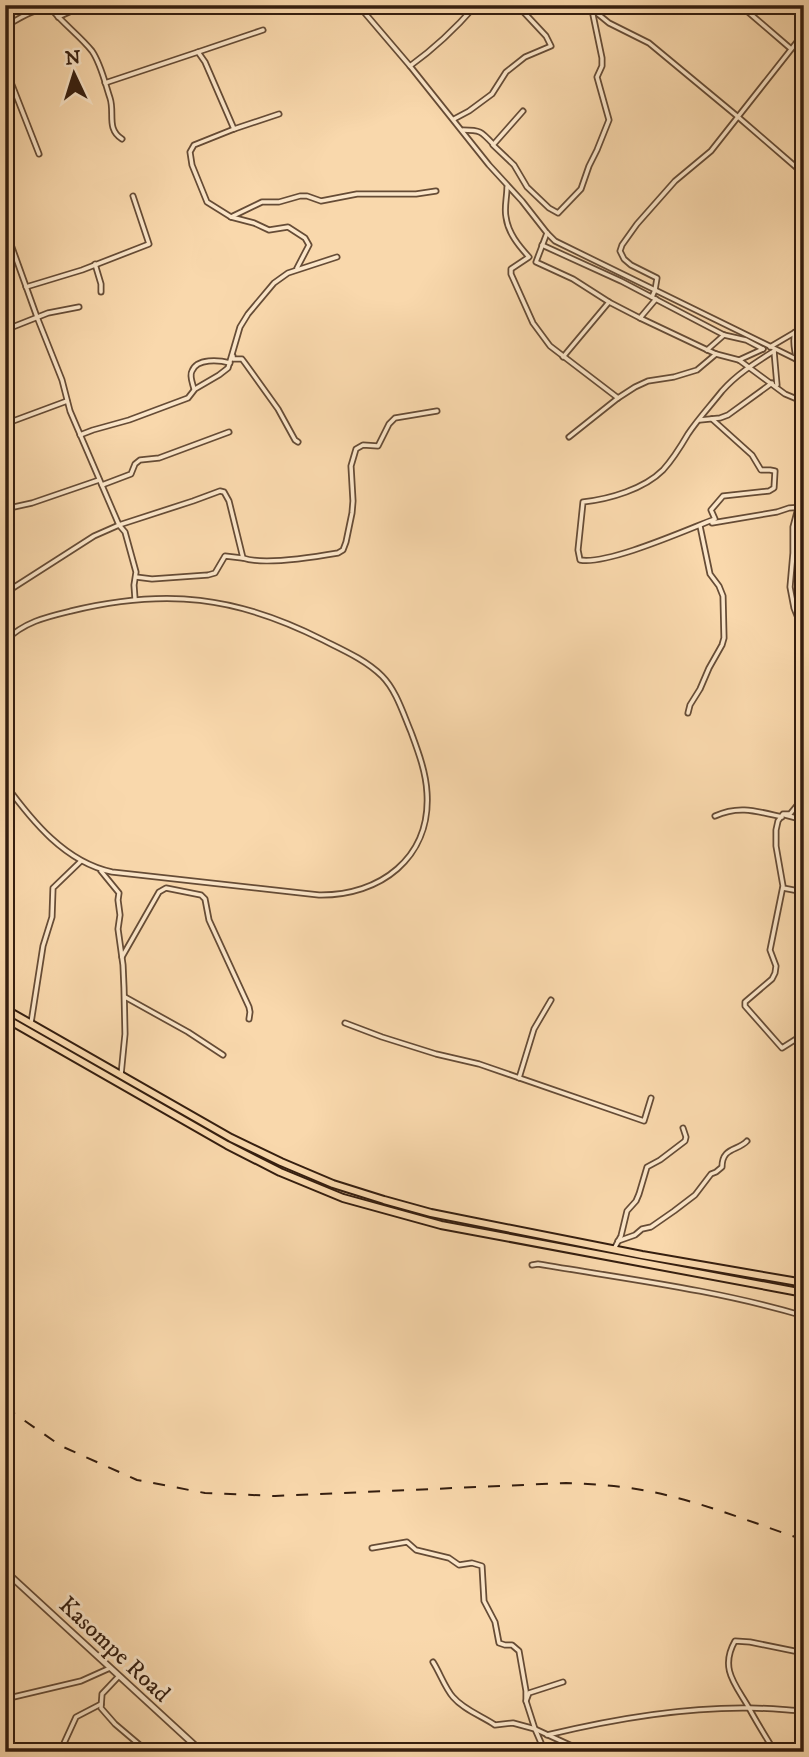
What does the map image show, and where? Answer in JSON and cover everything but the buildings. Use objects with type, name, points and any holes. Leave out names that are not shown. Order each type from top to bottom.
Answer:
[{"type":"highway","points":[[5,1009],[232,1138],[333,1184],[431,1213],[804,1283]]},
{"type":"highway","points":[[5,1018],[227,1145],[280,1172],[343,1198],[441,1224],[804,1293]]},
{"type":"street","points":[[33,12],[36,5]]},
{"type":"street","points":[[58,17],[85,5]]},
{"type":"street","points":[[359,5],[506,185],[558,243],[804,363]]},
{"type":"street","points":[[410,66],[433,50],[476,5]]},
{"type":"street","points":[[453,119],[492,94],[506,72],[525,57],[551,46],[546,36],[517,5]]},
{"type":"street","points":[[587,5],[609,23],[649,43],[804,174]]},
{"type":"street","points":[[740,5],[790,48]]},
{"type":"street","points":[[5,26],[33,12],[49,8],[91,50],[112,107],[112,127],[122,139]]},
{"type":"street","points":[[463,130],[482,132],[514,165],[527,187],[558,213],[581,189],[609,120],[597,78],[603,58],[592,10]]},
{"type":"street","points":[[104,83],[263,30]]},
{"type":"street","points":[[640,318],[654,298],[657,278],[624,260],[620,251],[622,245],[675,181],[710,151],[804,33]]},
{"type":"street","points":[[198,52],[210,72],[234,129]]},
{"type":"street","points":[[5,67],[39,153]]},
{"type":"street","points":[[493,145],[523,111]]},
{"type":"street","points":[[279,114],[194,145],[190,152],[192,165],[207,202],[231,217],[269,230],[288,227],[305,238],[309,245],[296,270]]},
{"type":"street","points":[[799,170],[804,163]]},
{"type":"street","points":[[506,185],[506,219],[518,246],[529,257],[511,269],[536,329],[562,357],[618,398]]},
{"type":"street","points":[[231,217],[262,202],[279,202],[300,196],[321,201],[357,194],[416,194],[436,191]]},
{"type":"street","points":[[26,287],[149,244],[133,197]]},
{"type":"street","points":[[6,230],[80,435],[130,546],[136,578],[135,599]]},
{"type":"street","points":[[547,233],[536,262],[573,279],[640,318],[716,354],[740,360],[790,397],[804,402]]},
{"type":"street","points":[[542,245],[615,278],[724,335],[746,340],[763,349]]},
{"type":"street","points":[[80,435],[188,398],[228,368],[237,334],[248,314],[274,283],[296,270],[337,257]]},
{"type":"street","points":[[95,264],[101,292]]},
{"type":"street","points":[[562,357],[609,302]]},
{"type":"street","points":[[5,330],[56,310],[79,307]]},
{"type":"street","points":[[712,419],[752,455],[761,470],[775,471],[774,488],[769,491],[723,496],[711,510],[715,520],[614,555],[581,560],[578,557],[578,541],[583,502],[613,496],[655,476],[667,465],[723,390],[783,338],[804,327]]},
{"type":"street","points":[[794,332],[793,343],[804,380]]},
{"type":"street","points":[[707,349],[724,335]]},
{"type":"street","points":[[740,360],[763,349],[773,349]]},
{"type":"street","points":[[773,349],[777,387]]},
{"type":"street","points":[[232,354],[233,359],[242,359],[246,363],[298,442]]},
{"type":"street","points":[[569,437],[618,398],[649,381],[698,370],[716,354]]},
{"type":"street","points":[[194,391],[191,375],[194,368],[208,360],[230,363]]},
{"type":"street","points":[[698,421],[728,415],[772,383]]},
{"type":"street","points":[[5,424],[67,401]]},
{"type":"street","points":[[136,578],[208,575],[215,573],[225,556],[255,561],[340,552],[346,542],[353,509],[351,469],[356,449],[363,445],[379,445],[389,424],[395,418],[438,411]]},
{"type":"street","points":[[5,509],[131,474],[140,460],[159,458],[229,432]]},
{"type":"street","points":[[5,593],[83,543],[119,525],[222,491],[229,501],[243,558]]},
{"type":"street","points":[[701,525],[804,507]]},
{"type":"street","points":[[798,508],[793,527],[790,587],[793,608],[804,633]]},
{"type":"street","points":[[688,713],[724,638],[723,596],[710,574],[701,525]]},
{"type":"street","points":[[5,641],[19,629],[41,618],[135,599],[202,600],[247,609],[318,638],[356,657],[383,677],[392,689],[412,734],[427,792],[420,837],[412,853],[384,879],[368,888],[319,895],[100,869],[81,861],[43,829],[5,785]]},
{"type":"street","points":[[804,797],[790,814],[782,816],[776,830],[783,888],[770,950],[776,966],[775,973],[745,1006],[782,1048],[804,1034]]},
{"type":"street","points":[[715,816],[728,810],[744,809],[804,820]]},
{"type":"street","points":[[31,1024],[43,946],[52,917],[53,888],[81,861]]},
{"type":"street","points":[[100,869],[119,893],[118,933],[124,996],[121,1075]]},
{"type":"street","points":[[122,957],[159,892],[166,888],[201,895],[205,899],[209,920],[249,1007],[248,1019]]},
{"type":"street","points":[[783,888],[804,892]]},
{"type":"street","points":[[124,996],[223,1055]]},
{"type":"street","points":[[519,1078],[534,1029],[551,1000]]},
{"type":"street","points":[[345,1023],[409,1046],[479,1064],[644,1121],[652,1098]]},
{"type":"street","points":[[614,1249],[628,1211],[639,1194],[646,1167],[665,1157],[685,1141],[683,1128]]},
{"type":"street","points":[[618,1241],[651,1227],[695,1195],[711,1174],[722,1167],[722,1160],[731,1149],[747,1141]]},
{"type":"street","points":[[532,1265],[700,1291],[804,1316]]},
{"type":"street","points":[[372,1548],[407,1542],[416,1550],[437,1557],[449,1558],[459,1564],[472,1563],[482,1566],[484,1601],[495,1622],[499,1643],[512,1644],[519,1651],[526,1701],[545,1752]]},
{"type":"street","name":"Kasompe Road","points":[[5,1571],[202,1752]]},
{"type":"street","points":[[775,1752],[734,1685],[728,1665],[729,1655],[734,1641],[804,1653]]},
{"type":"street","points":[[433,1662],[452,1696],[467,1709],[495,1725],[513,1723],[535,1729],[585,1752]]},
{"type":"street","points":[[5,1699],[81,1681],[110,1668]]},
{"type":"street","points":[[119,1676],[102,1693],[103,1712],[148,1752]]},
{"type":"street","points":[[526,1701],[529,1693],[563,1682]]},
{"type":"street","points":[[60,1752],[76,1717],[101,1704]]},
{"type":"street","points":[[547,1735],[597,1723],[671,1712],[749,1708],[804,1712]]},
{"type":"street","points":[[5,1743],[31,1752]]},
{"type":"street","points":[[638,1752],[664,1752]]},
{"type":"railway","points":[[5,1407],[61,1446],[137,1480],[205,1493],[275,1496],[566,1483],[599,1485],[672,1497],[804,1540]]}]
